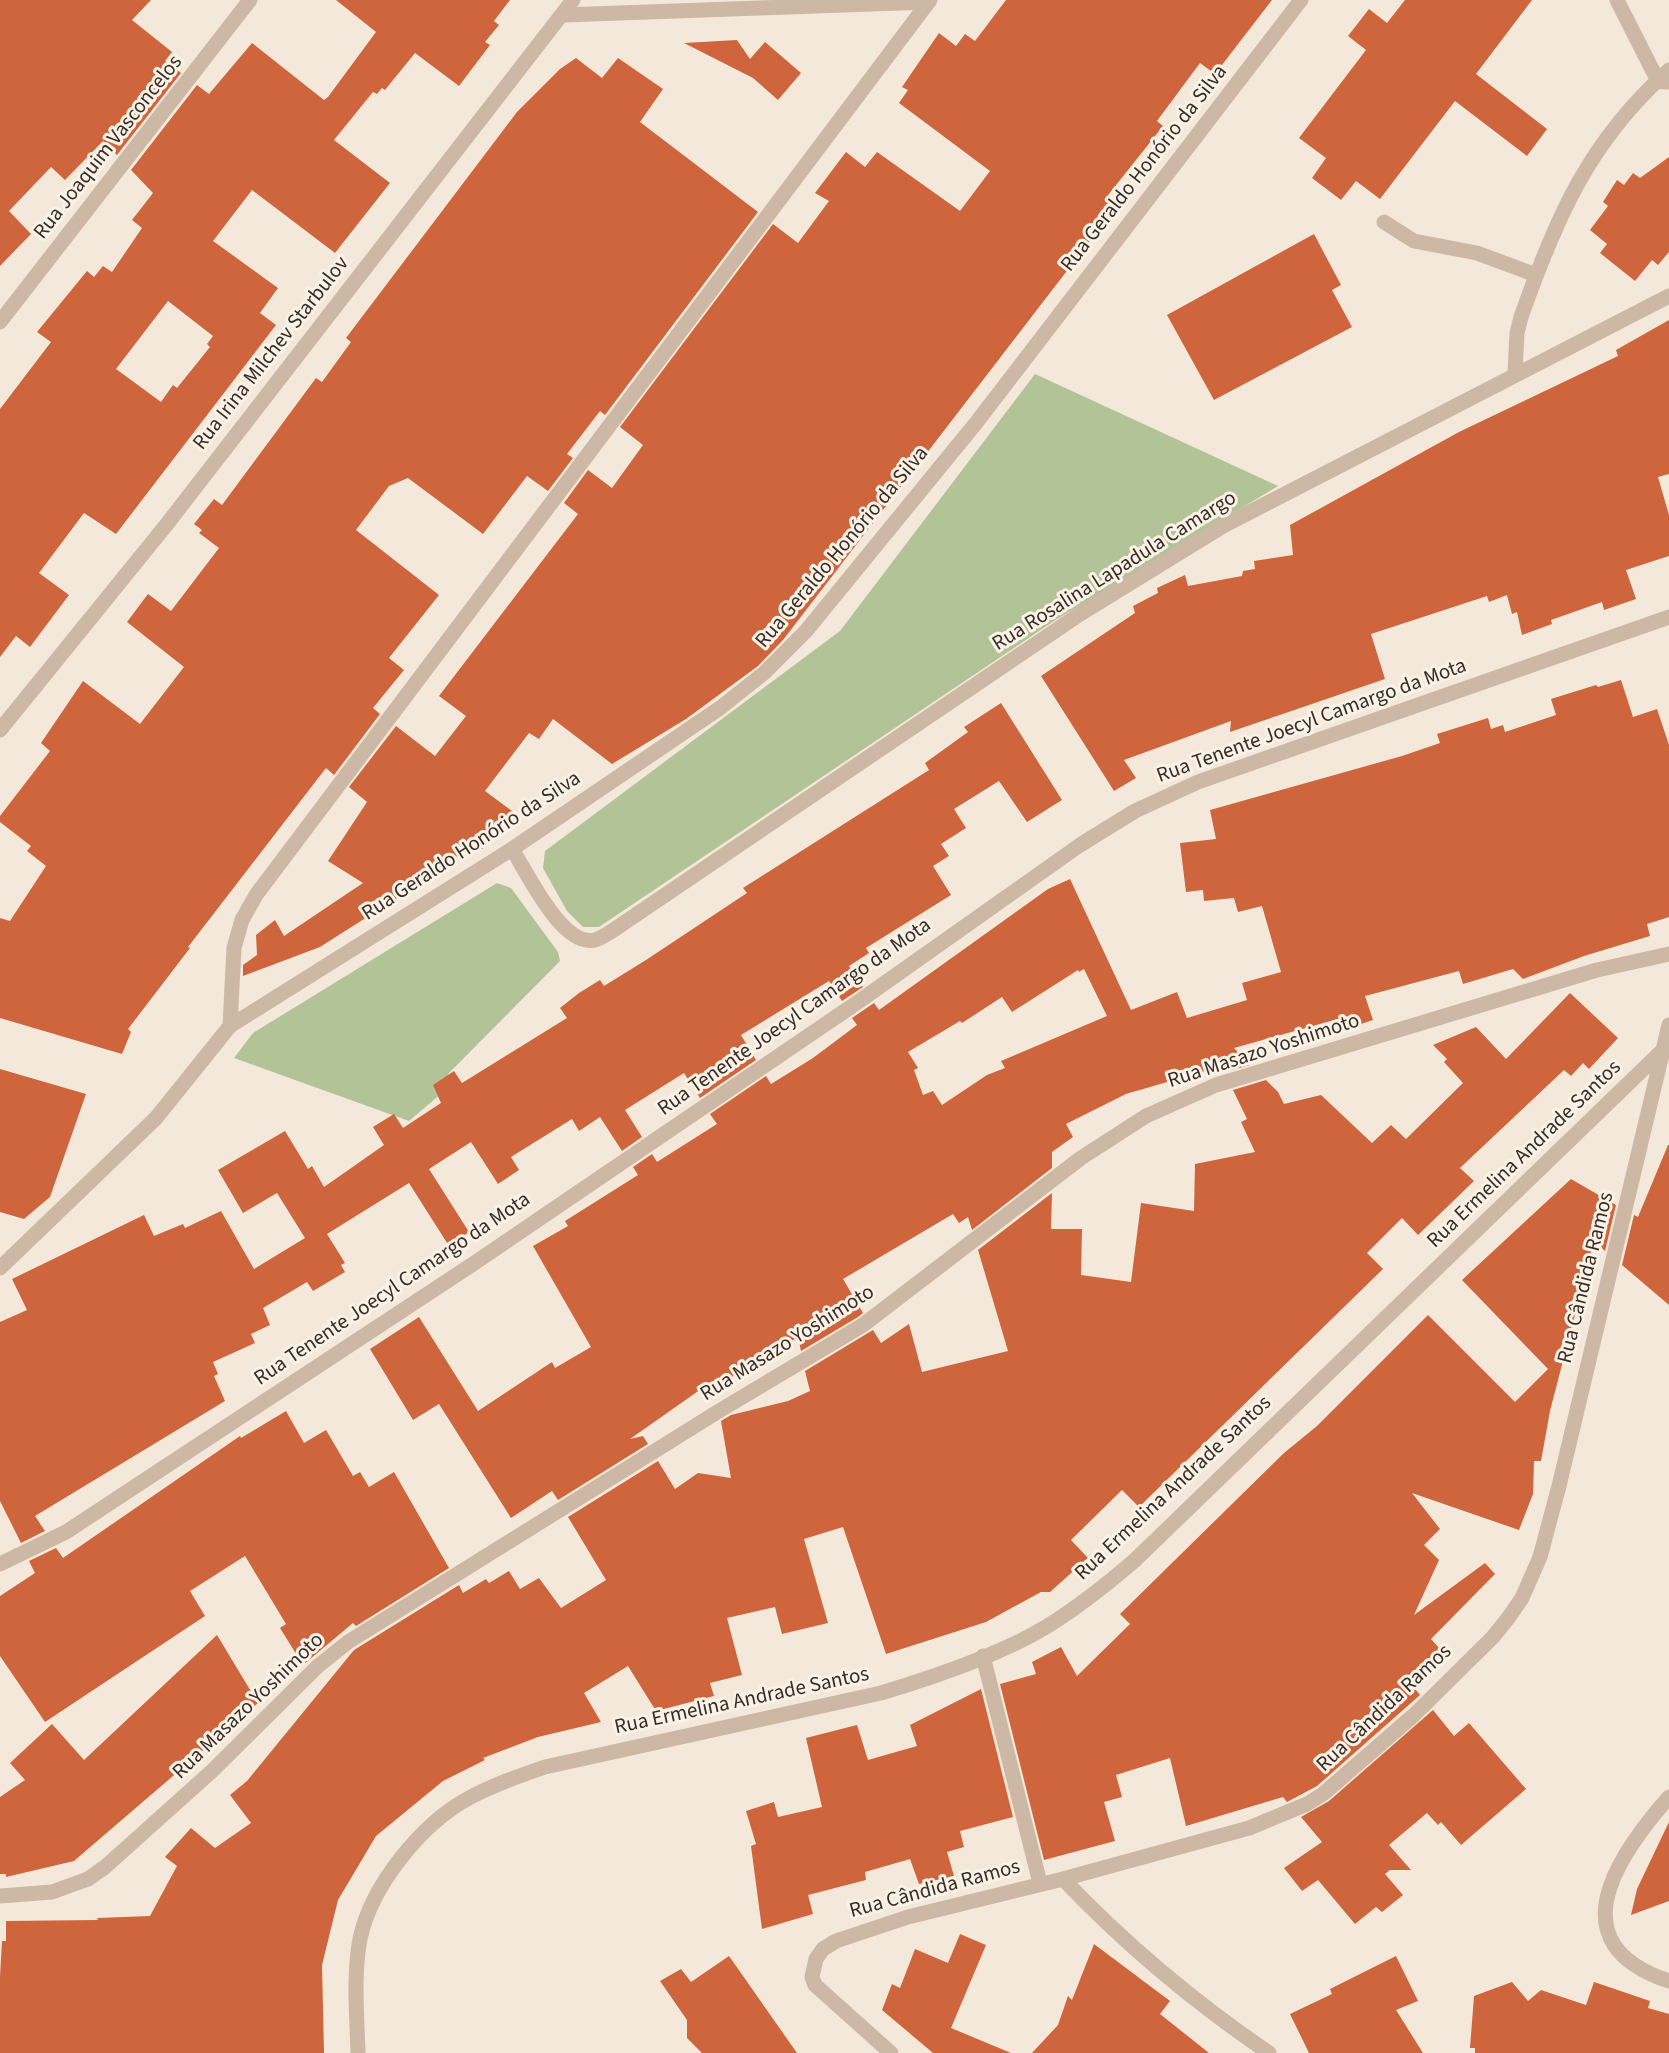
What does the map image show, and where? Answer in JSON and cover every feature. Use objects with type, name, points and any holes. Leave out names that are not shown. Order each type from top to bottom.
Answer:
[{"type":"street","name":"Rua Joaquim Vasconcelos","points":[[0,322],[250,0]]},
{"type":"street","name":"Rua Irina Milchev Starbulov","points":[[0,730],[174,515],[573,0]]},
{"type":"street","name":"Rua Geraldo Honório da Silva","points":[[0,1268],[156,1118],[230,1026],[513,849],[720,708],[764,673],[806,631],[976,423],[1301,0]]},
{"type":"street","points":[[1515,373],[1517,333],[1536,275],[1586,166],[1612,130],[1665,78],[1617,0]]},
{"type":"street","points":[[563,15],[929,1]]},
{"type":"street","points":[[230,1026],[234,948],[242,920],[256,895],[929,1]]},
{"type":"street","points":[[1384,222],[1414,241],[1478,253],[1536,275]]},
{"type":"street","name":"Rua Rosalina Lapadula Camargo","points":[[513,849],[557,921],[579,938],[594,940],[612,931],[1080,614],[1223,526],[1515,373],[1669,296]]},
{"type":"street","name":"Rua Tenente Joecyl Camargo da Mota","points":[[0,1564],[66,1532],[473,1264],[858,1002],[1080,845],[1135,811],[1198,782],[1669,617]]},
{"type":"street","name":"Rua Masazo Yoshimoto","points":[[0,1896],[52,1892],[88,1879],[120,1856],[174,1807],[333,1654],[718,1411],[863,1325],[1124,1128],[1216,1085],[1597,970],[1669,954]]},
{"type":"street","name":"Rua Cândida Ramos","points":[[891,2053],[815,1985],[813,1967],[823,1949],[836,1941],[870,1928],[1063,1879],[1248,1827],[1307,1804],[1340,1782],[1397,1730],[1493,1637],[1509,1617],[1522,1598],[1540,1557],[1669,1025]]},
{"type":"street","name":"Rua Ermelina Andrade Santos","points":[[358,2053],[356,1978],[360,1940],[367,1914],[383,1882],[398,1862],[423,1834],[468,1798],[510,1779],[545,1767],[880,1693],[915,1683],[983,1656],[1044,1628],[1106,1586],[1134,1561],[1663,1050]]},
{"type":"street","points":[[983,1656],[1040,1883]]},
{"type":"street","points":[[1669,1797],[1622,1858],[1611,1881],[1604,1910],[1608,1934],[1618,1949],[1632,1964],[1669,1981]]},
{"type":"street","points":[[1063,1879],[1127,1944],[1189,1994],[1269,2053]]},
{"type":"green space","points":[[1035,374],[1278,486],[1054,621],[599,927],[583,927],[567,911],[543,868],[545,851],[840,631]]},
{"type":"green space","points":[[497,883],[511,888],[558,952],[560,961],[449,1073],[442,1093],[409,1121],[234,1058],[253,1033]]},
{"type":"building","points":[[0,0],[151,0],[132,20],[172,52],[165,61],[181,73],[117,155],[103,141],[65,180],[51,167],[9,211],[31,234],[0,266]]},
{"type":"building","points":[[336,0],[510,0],[494,21],[499,25],[485,42],[490,45],[459,86],[415,53],[385,90],[382,88],[377,94],[373,92],[334,140],[390,183],[335,253],[252,190],[213,241],[278,288],[260,313],[276,325],[116,534],[84,513],[39,573],[69,595],[30,647],[16,636],[0,657],[0,409],[51,342],[37,332],[87,271],[94,277],[103,266],[112,272],[142,228],[132,220],[153,193],[131,170],[197,85],[209,94],[252,43],[324,100],[376,32]],"holes":[[[168,301],[213,336],[207,344],[210,347],[177,388],[173,385],[161,402],[116,369]]]},
{"type":"building","points":[[1006,0],[1272,0],[1215,74],[1200,63],[1157,121],[1163,126],[1105,199],[1116,207],[783,640],[758,666],[686,719],[612,764],[553,719],[539,739],[529,733],[485,791],[520,817],[482,849],[475,844],[425,878],[427,879],[320,947],[243,976],[243,965],[257,955],[256,935],[275,920],[284,936],[363,883],[328,861],[367,802],[349,787],[396,726],[435,756],[466,716],[439,696],[578,514],[564,503],[588,470],[612,488],[643,445],[620,427],[773,224],[798,243],[829,201],[815,193],[846,152],[865,167],[877,152],[960,211],[990,171],[899,103],[908,90],[902,87],[939,33],[956,46],[965,34],[975,41]]},
{"type":"building","points":[[1405,0],[1532,0],[1476,74],[1547,129],[1527,156],[1455,101],[1380,199],[1356,181],[1341,200],[1312,178],[1326,158],[1299,138],[1366,50],[1348,36],[1369,9],[1387,23]]},
{"type":"building","points":[[737,40],[750,59],[765,42],[801,73],[778,100],[753,78],[684,43]]},
{"type":"building","points":[[576,58],[602,78],[618,58],[663,89],[640,122],[758,212],[605,415],[600,411],[567,454],[573,458],[548,491],[527,476],[483,534],[408,478],[389,486],[356,530],[439,595],[389,658],[404,670],[373,708],[380,714],[334,775],[326,768],[188,947],[190,948],[128,1029],[131,1032],[122,1054],[0,1018],[0,918],[10,921],[46,866],[27,851],[31,846],[0,822],[0,816],[50,751],[41,743],[83,681],[140,724],[184,667],[127,622],[148,594],[171,611],[219,548],[199,533],[202,530],[194,524],[214,499],[222,505],[316,378],[322,382],[351,342],[346,338],[517,112],[560,69]]},
{"type":"building","points":[[1669,157],[1669,252],[1658,265],[1652,260],[1635,281],[1600,253],[1607,244],[1590,230],[1608,206],[1603,202],[1617,180],[1624,185],[1633,173],[1640,178]]},
{"type":"building","points":[[1314,234],[1341,285],[1332,290],[1352,327],[1214,400],[1167,315]]},
{"type":"building","points":[[1669,320],[1669,474],[1658,477],[1669,515],[1669,556],[1626,570],[1636,599],[1604,610],[1602,602],[1551,620],[1552,624],[1522,635],[1517,612],[1512,614],[1507,595],[1489,602],[1487,596],[1371,634],[1385,679],[1230,732],[1231,721],[1124,760],[1136,778],[1114,791],[1041,676],[1135,613],[1133,606],[1158,593],[1157,588],[1185,575],[1188,586],[1242,576],[1243,571],[1255,569],[1254,561],[1293,555],[1290,525],[1459,432],[1618,356],[1616,350]]},
{"type":"building","points":[[1621,680],[1633,717],[1657,709],[1669,745],[1669,917],[1647,924],[1650,936],[1584,956],[1523,979],[1513,969],[1463,984],[1459,971],[1365,996],[1373,1020],[1349,1028],[1345,1017],[1234,1048],[1250,1065],[1225,1072],[1222,1066],[1126,1094],[1066,1124],[1073,1137],[1052,1152],[1052,1168],[972,1230],[968,1217],[959,1223],[953,1214],[843,1279],[863,1313],[858,1317],[801,1351],[798,1337],[707,1392],[704,1387],[630,1439],[643,1436],[648,1444],[558,1500],[552,1491],[511,1518],[439,1404],[413,1420],[370,1349],[419,1317],[478,1411],[552,1362],[555,1368],[591,1347],[533,1246],[568,1226],[565,1221],[638,1175],[633,1167],[652,1154],[657,1162],[717,1124],[710,1114],[766,1076],[771,1084],[813,1058],[857,1025],[852,1018],[874,1003],[879,1010],[1048,889],[1070,879],[1131,1010],[1177,992],[1187,1018],[1247,1000],[1242,983],[1281,972],[1262,906],[1238,912],[1234,898],[1204,901],[1203,890],[1186,892],[1180,843],[1216,839],[1210,810],[1402,756],[1440,743],[1437,734],[1488,718],[1491,729],[1503,725],[1505,732],[1556,715],[1551,699],[1596,685],[1598,687]],"holes":[[[1084,969],[1107,1016],[1001,1061],[1005,1068],[987,1075],[942,1105],[933,1091],[923,1095],[914,1070],[918,1068],[908,1052],[960,1021],[962,1023],[1002,997],[1012,1012],[1078,970],[1079,972]]]},
{"type":"building","points":[[1001,703],[1062,800],[1027,822],[999,781],[954,809],[966,828],[941,844],[949,856],[933,866],[951,895],[866,948],[869,953],[849,966],[863,987],[842,1001],[829,981],[741,1035],[756,1060],[700,1098],[684,1073],[625,1110],[642,1137],[622,1151],[600,1117],[579,1131],[572,1119],[511,1157],[519,1170],[498,1184],[471,1142],[429,1169],[469,1232],[449,1246],[409,1183],[327,1234],[345,1263],[341,1265],[345,1272],[313,1291],[307,1282],[263,1308],[270,1325],[251,1334],[255,1343],[213,1362],[218,1374],[214,1376],[225,1401],[35,1516],[45,1531],[21,1543],[0,1501],[0,1322],[27,1310],[12,1279],[144,1215],[154,1236],[183,1224],[185,1228],[221,1211],[254,1269],[305,1238],[277,1193],[243,1213],[218,1170],[285,1131],[308,1169],[312,1166],[324,1187],[384,1145],[373,1127],[394,1114],[403,1128],[441,1103],[433,1085],[454,1071],[462,1083],[567,1018],[560,1008],[579,993],[600,980],[604,986],[646,960],[747,893],[743,888],[929,770],[925,763],[968,732],[964,727]]},
{"type":"building","points":[[1570,993],[1618,1038],[1589,1069],[1583,1063],[1571,1076],[1564,1070],[1460,1168],[1474,1181],[1418,1235],[1402,1218],[1367,1253],[1383,1269],[1139,1507],[1122,1490],[1071,1540],[1088,1558],[1050,1592],[1041,1592],[986,1622],[886,1654],[843,1527],[804,1539],[828,1623],[782,1634],[775,1607],[727,1618],[742,1675],[710,1683],[714,1696],[656,1711],[628,1666],[584,1693],[601,1722],[538,1737],[483,1758],[485,1760],[443,1781],[376,1836],[338,1900],[322,1965],[324,2053],[0,2053],[0,1976],[2,1941],[6,1941],[6,1921],[98,1920],[97,1918],[150,1916],[177,1866],[165,1857],[191,1828],[215,1848],[251,1823],[230,1795],[247,1781],[354,1650],[459,1585],[463,1593],[486,1579],[489,1583],[509,1571],[520,1589],[539,1578],[561,1608],[606,1580],[568,1517],[658,1461],[675,1489],[698,1473],[731,1478],[721,1421],[731,1415],[788,1401],[810,1391],[805,1371],[873,1330],[881,1343],[909,1324],[922,1372],[1008,1351],[978,1250],[1052,1193],[1051,1229],[1082,1229],[1081,1275],[1131,1282],[1141,1203],[1194,1211],[1195,1164],[1255,1152],[1241,1122],[1247,1119],[1233,1090],[1266,1080],[1278,1092],[1284,1104],[1321,1095],[1372,1143],[1391,1125],[1406,1139],[1463,1083],[1444,1062],[1447,1059],[1433,1045],[1476,1027],[1506,1059]]},
{"type":"building","points":[[0,1069],[86,1094],[50,1197],[24,1219],[0,1212]]},
{"type":"building","points":[[1668,1145],[1669,1305],[1622,1265],[1634,1215],[1638,1217]]},
{"type":"building","points":[[1571,1179],[1616,1205],[1605,1251],[1594,1241],[1550,1411],[1541,1461],[1534,1461],[1533,1494],[1519,1530],[1412,1493],[1440,1529],[1424,1545],[1439,1560],[1414,1615],[1485,1563],[1495,1574],[1431,1639],[1440,1649],[1408,1680],[1420,1695],[1317,1786],[1287,1802],[1283,1797],[1186,1826],[1170,1758],[1116,1775],[1122,1797],[1104,1802],[1115,1841],[1044,1860],[1000,1684],[1036,1674],[1032,1662],[1061,1647],[1077,1676],[1130,1624],[1120,1614],[1284,1453],[1317,1426],[1428,1315],[1515,1402],[1548,1369],[1462,1280]]},
{"type":"building","points":[[286,1411],[304,1443],[326,1430],[353,1476],[360,1472],[369,1487],[394,1472],[449,1568],[356,1626],[353,1623],[303,1665],[280,1628],[286,1624],[245,1556],[190,1591],[205,1616],[45,1722],[0,1656],[0,1596],[35,1573],[29,1561],[56,1548],[63,1558],[240,1436],[241,1438]]},
{"type":"building","points":[[217,1635],[258,1703],[74,1861],[6,1877],[6,1874],[0,1874],[0,1797],[25,1780],[10,1763],[52,1724],[84,1760]]},
{"type":"building","points":[[981,1689],[1013,1817],[960,1831],[964,1847],[947,1852],[954,1876],[919,1884],[910,1859],[865,1872],[866,1880],[808,1895],[813,1914],[762,1929],[751,1846],[756,1844],[746,1811],[774,1802],[778,1817],[822,1807],[806,1738],[857,1725],[868,1760],[917,1746],[910,1725]]},
{"type":"building","points":[[1433,1710],[1454,1736],[1469,1723],[1526,1789],[1461,1845],[1441,1822],[1438,1825],[1427,1813],[1389,1845],[1411,1870],[1390,1870],[1385,1874],[1403,1895],[1382,1912],[1376,1907],[1355,1924],[1318,1880],[1302,1891],[1284,1868],[1322,1842],[1301,1817],[1329,1801]]},
{"type":"building","points":[[1669,1822],[1669,1901],[1631,1915],[1637,1889]]},
{"type":"building","points":[[960,1934],[986,1945],[951,2028],[1011,2053],[933,2053],[882,2010],[892,1984],[900,1988],[915,1949],[948,1963]]},
{"type":"building","points":[[1094,1944],[1170,2001],[1160,2014],[1209,2053],[1032,2053],[1058,2025],[1068,1996],[1072,2000]]},
{"type":"building","points":[[729,1956],[797,2053],[702,2053],[687,2038],[687,2020],[660,1981],[681,1969],[691,1982]]},
{"type":"building","points":[[1396,1956],[1418,2001],[1396,2010],[1423,2053],[1309,2053],[1290,2014],[1332,1994],[1330,1989]]},
{"type":"building","points":[[1512,1982],[1528,2001],[1541,1990],[1586,2005],[1594,1982],[1650,2001],[1648,2008],[1669,2014],[1669,2053],[1475,2053],[1475,2048],[1470,2048],[1474,1996]]}]
